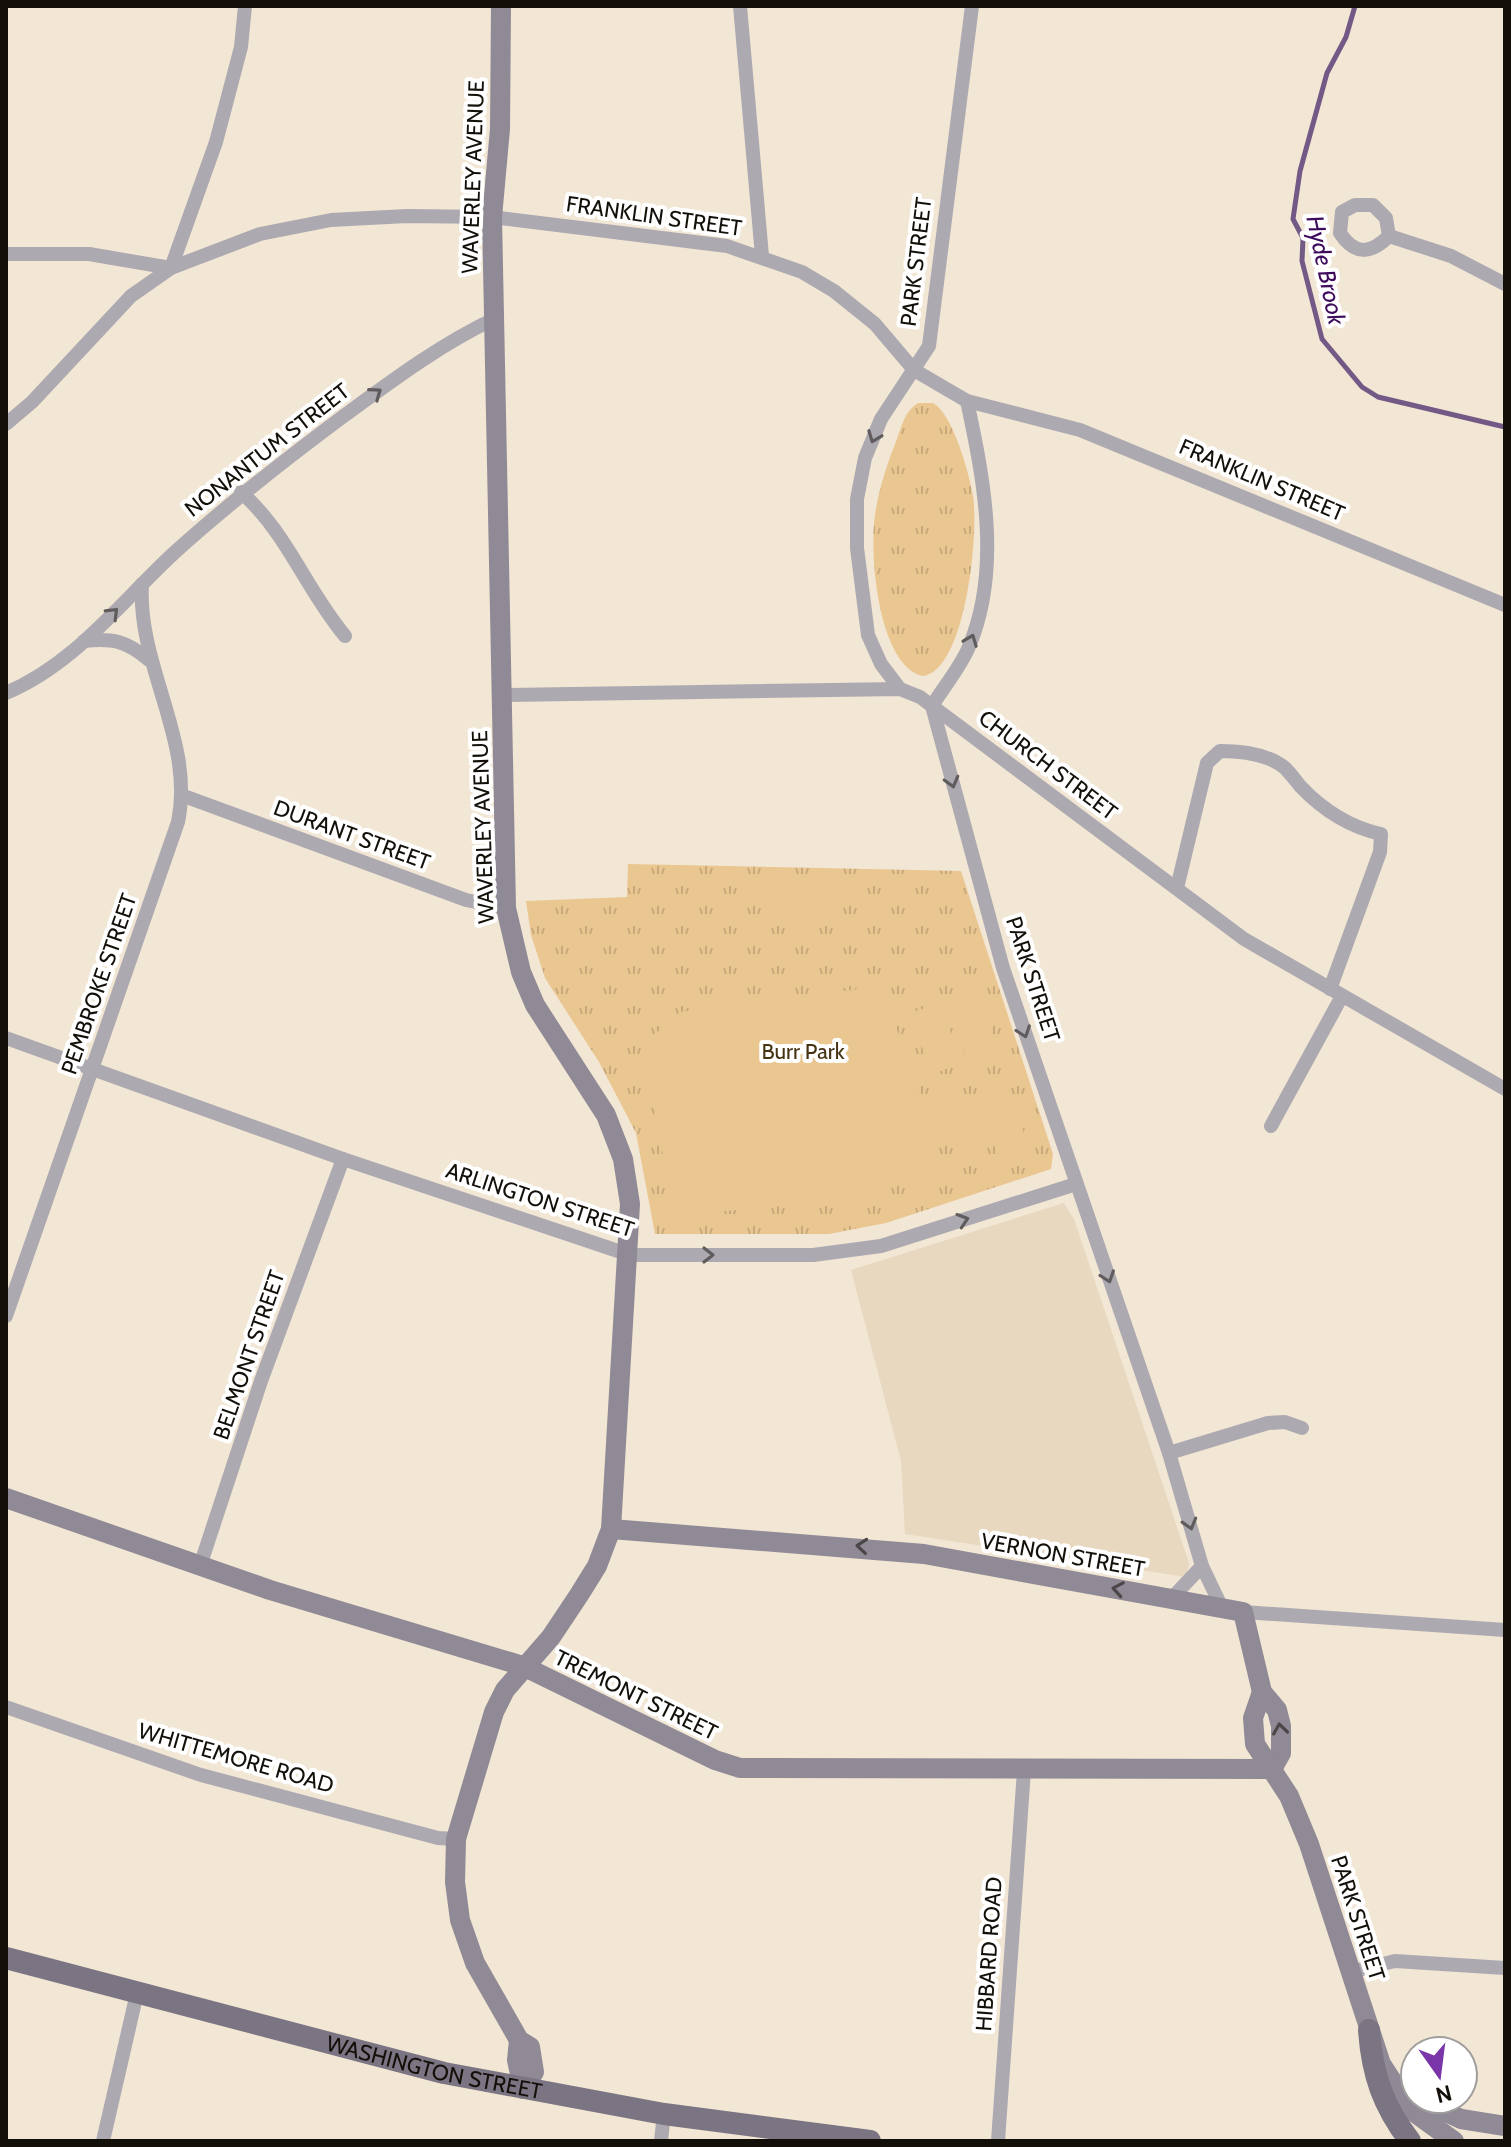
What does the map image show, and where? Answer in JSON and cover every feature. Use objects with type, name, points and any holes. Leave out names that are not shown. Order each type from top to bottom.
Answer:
[{"type":"main road","name":"WASHINGTON STREET","points":[[6,1958],[380,2058],[523,2089],[664,2114],[870,2141]]},
{"type":"main road","points":[[1369,2030],[1376,2083],[1410,2141]]},
{"type":"street","points":[[6,254],[89,254],[171,268],[216,142],[241,47],[245,6]]},
{"type":"street","name":"WAVERLEY AVENUE","points":[[501,6],[500,129],[492,217],[506,908],[511,941],[535,1005],[606,1115],[623,1159],[630,1204],[630,1255],[611,1529],[597,1566],[579,1595],[551,1637],[523,1666],[494,1712],[456,1839],[455,1882],[460,1920],[475,1963],[519,2040],[517,2060],[523,2089]]},
{"type":"street","points":[[740,6],[762,256]]},
{"type":"street","name":"PARK STREET","points":[[900,689],[881,664],[868,635],[857,548],[857,499],[865,458],[881,419],[914,370],[931,335],[972,6]]},
{"type":"street","name":"FRANKLIN STREET","points":[[6,424],[32,402],[131,296],[171,268],[260,234],[331,220],[492,217],[689,240],[762,256],[802,272],[856,306],[914,370],[967,401],[1092,434],[1505,605]]},
{"type":"street","points":[[1389,236],[1451,256],[1505,284]]},
{"type":"street","name":"NONANTUM STREET","points":[[6,693],[56,664],[84,641],[241,492],[382,388],[463,334],[494,319]]},
{"type":"street","points":[[932,706],[967,652],[977,624],[983,589],[988,537],[984,488],[967,401]]},
{"type":"street","points":[[241,492],[268,517],[293,554],[323,610],[345,636]]},
{"type":"street","name":"PEMBROKE STREET","points":[[6,1316],[94,1070],[178,822],[184,796],[177,753],[149,661],[141,619],[142,584]]},
{"type":"street","points":[[84,641],[112,639],[130,644],[149,661]]},
{"type":"street","name":"CHURCH STREET","points":[[503,695],[900,689],[932,706],[1244,939],[1505,1089]]},
{"type":"street","name":"PARK STREET","points":[[932,706],[1003,968],[1169,1453],[1202,1566],[1233,1610],[1262,1692],[1277,1710],[1281,1726],[1281,1753],[1272,1769]]},
{"type":"street","points":[[1177,888],[1207,763],[1220,751],[1239,751],[1284,767],[1320,806],[1337,818],[1359,830],[1381,834],[1380,852],[1336,992],[1271,1126]]},
{"type":"street","name":"DURANT STREET","points":[[184,796],[466,900],[506,908]]},
{"type":"street","name":"ARLINGTON STREET","points":[[6,1038],[343,1159],[630,1255],[813,1255],[848,1252],[881,1246],[1076,1184]]},
{"type":"street","name":"BELMONT STREET","points":[[200,1566],[261,1381],[343,1159]]},
{"type":"street","points":[[1169,1453],[1268,1423],[1285,1422],[1302,1428]]},
{"type":"street","name":"TREMONT STREET","points":[[6,1498],[200,1566],[523,1666],[715,1760],[740,1768],[1272,1769]]},
{"type":"street","name":"VERNON STREET","points":[[611,1529],[924,1554],[1233,1610],[1505,1630]]},
{"type":"street","points":[[1171,1599],[1202,1566]]},
{"type":"street","name":"PARK STREET","points":[[1262,1692],[1253,1718],[1254,1740],[1289,1796],[1309,1844],[1369,2030],[1391,2085],[1420,2119],[1454,2141]]},
{"type":"street","name":"WHITTEMORE ROAD","points":[[6,1707],[201,1775],[438,1838],[456,1839]]},
{"type":"street","name":"HIBBARD ROAD","points":[[998,2141],[1024,1770]]},
{"type":"street","points":[[1350,1972],[1395,1961],[1505,1968]]},
{"type":"street","points":[[103,2141],[137,1993]]},
{"type":"street","points":[[1391,2085],[1451,2116],[1505,2126]]},
{"type":"street","points":[[661,2141],[664,2114]]},
{"type":"shaded area","points":[[1064,1203],[1074,1219],[1189,1563],[1186,1577],[905,1534],[901,1461],[851,1270]]},
{"type":"green space","points":[[918,403],[933,403],[947,419],[968,473],[974,514],[971,567],[959,626],[950,650],[938,668],[923,676],[908,668],[886,631],[876,580],[873,532],[884,476],[904,419]]},
{"type":"green space","name":"Burr Park","points":[[628,864],[961,871],[1053,1154],[1051,1169],[886,1223],[829,1234],[655,1234],[636,1133],[599,1062],[545,978],[531,935],[526,901],[627,897]]},
{"type":"green space","points":[[768,881],[834,883],[834,919],[768,917]]},
{"type":"green space","points":[[882,986],[947,1174],[833,1202],[675,1215],[641,1046],[680,1012]]},
{"type":"green space","points":[[978,991],[999,1052],[968,1062],[947,1001]]},
{"type":"green space","points":[[941,1003],[961,1064],[931,1074],[910,1013]]},
{"type":"green space","points":[[1007,1084],[1028,1145],[997,1154],[976,1094]]},
{"type":"green space","points":[[969,1096],[990,1157],[959,1166],[938,1106]]},
{"type":"waterway","name":"Hyde Brook","points":[[1355,6],[1346,37],[1327,73],[1300,171],[1293,219],[1303,238],[1302,261],[1322,339],[1362,387],[1378,397],[1505,427]]}]
